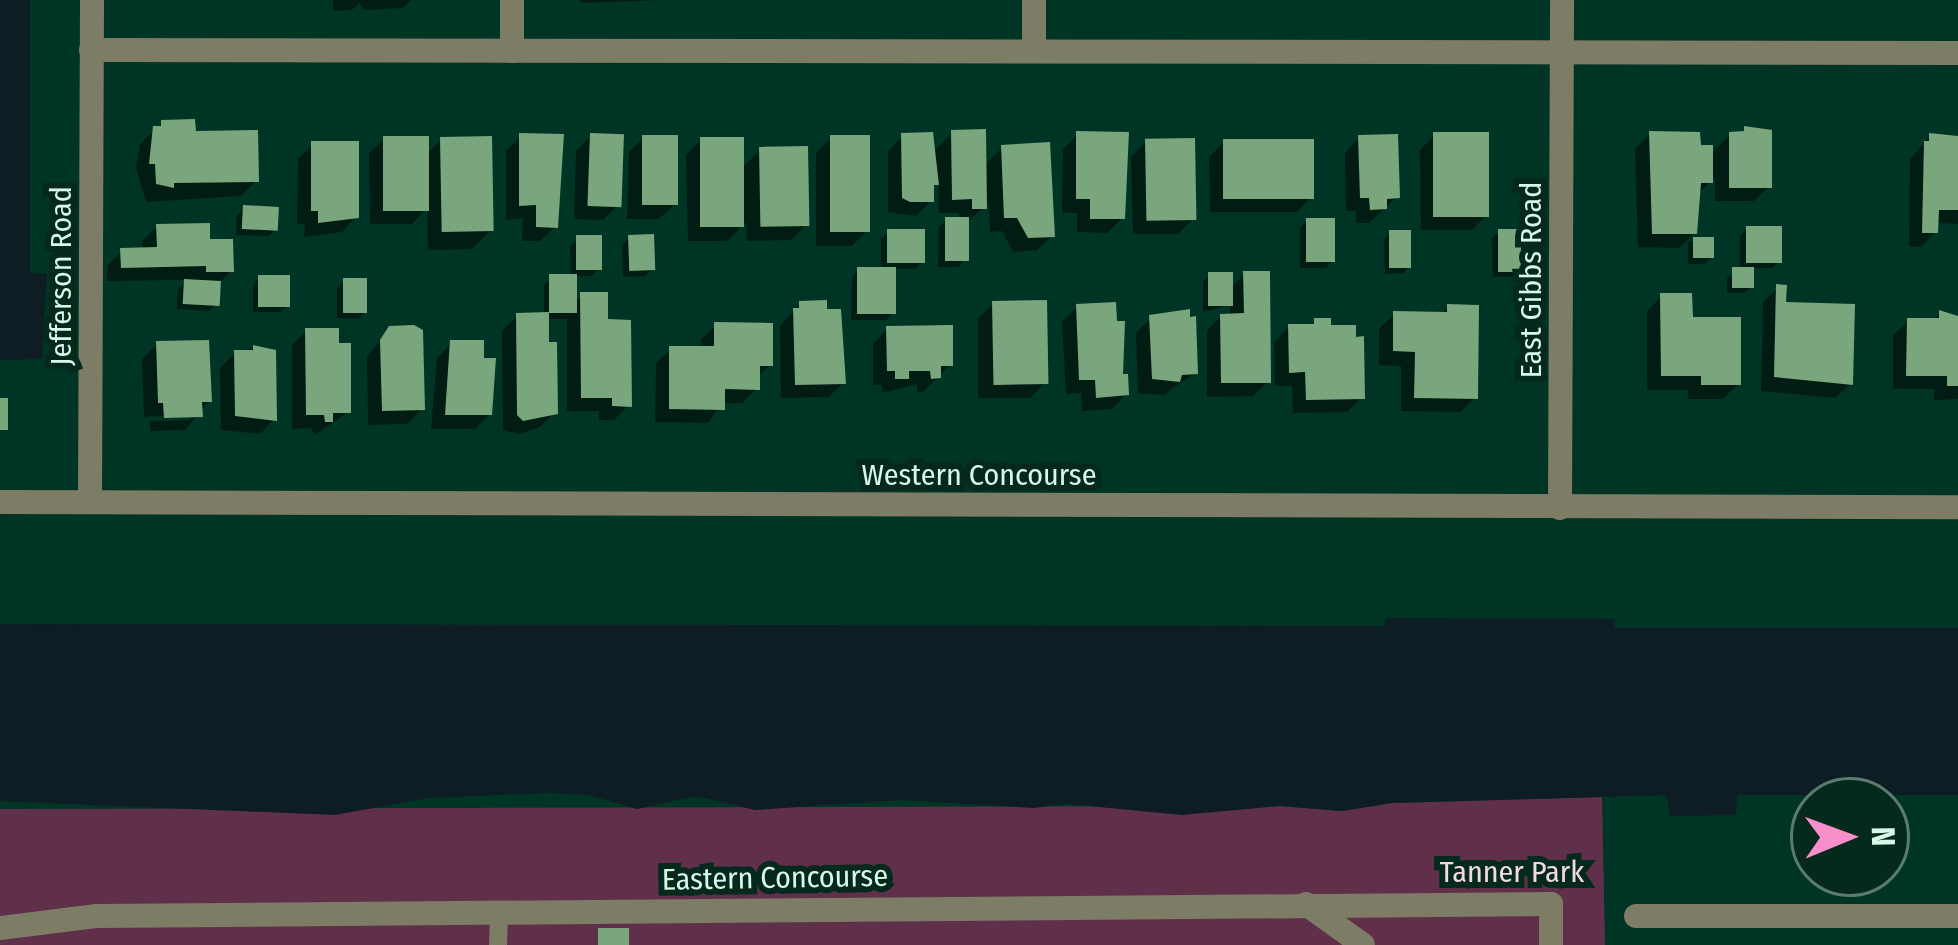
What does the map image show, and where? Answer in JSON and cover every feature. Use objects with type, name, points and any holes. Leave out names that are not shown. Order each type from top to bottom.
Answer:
[{"type":"street","name":"Jefferson Road","points":[[90,502],[92,0]]},
{"type":"street","points":[[512,0],[512,51]]},
{"type":"street","points":[[1034,0],[1034,51]]},
{"type":"street","name":"East Gibbs Road","points":[[1560,508],[1562,0]]},
{"type":"street","points":[[92,50],[1958,53]]},
{"type":"street","name":"Western Concourse","points":[[0,502],[1958,507]]},
{"type":"street","points":[[1306,904],[1363,945]]},
{"type":"street","name":"Eastern Concourse","points":[[0,928],[97,916],[1551,904],[1551,945]]},
{"type":"street","points":[[1636,916],[1958,916]]},
{"type":"lane","points":[[498,945],[499,911]]},
{"type":"green space","name":"Tanner Park","points":[[1602,797],[1605,945],[0,945],[0,809],[1280,806],[1342,811],[1391,803]]},
{"type":"shaded area","points":[[0,0],[30,0],[30,273],[47,274],[42,359],[0,360]]},
{"type":"shaded area","points":[[1386,618],[1614,619],[1615,628],[1958,628],[1958,795],[1910,795],[1910,777],[1790,777],[1790,795],[1737,795],[1736,815],[1670,816],[1666,795],[1392,803],[1342,811],[1280,806],[1182,815],[1067,804],[1033,808],[900,800],[755,810],[696,796],[637,809],[589,795],[549,793],[428,798],[335,815],[0,801],[0,624],[1385,626]]},
{"type":"building","points":[[195,119],[196,131],[258,130],[259,182],[174,183],[174,188],[156,184],[155,164],[149,164],[153,126],[161,126],[161,120]]},
{"type":"building","points":[[1744,126],[1772,130],[1772,188],[1729,188],[1729,132],[1744,131]]},
{"type":"building","points":[[986,129],[987,209],[972,209],[972,199],[952,200],[951,130]]},
{"type":"building","points":[[1076,131],[1129,132],[1125,219],[1090,219],[1090,199],[1076,199]]},
{"type":"building","points":[[1649,131],[1700,132],[1701,145],[1713,145],[1713,183],[1701,183],[1697,234],[1652,234]]},
{"type":"building","points":[[933,132],[939,185],[934,185],[934,202],[910,202],[902,198],[901,133]]},
{"type":"building","points":[[1433,132],[1489,132],[1489,217],[1433,217]]},
{"type":"building","points":[[519,133],[564,134],[558,228],[536,227],[536,205],[519,206]]},
{"type":"building","points":[[590,133],[624,134],[621,207],[587,206]]},
{"type":"building","points":[[1929,133],[1958,136],[1958,210],[1939,210],[1938,233],[1922,233],[1924,141],[1929,141]]},
{"type":"building","points":[[1398,134],[1400,198],[1387,199],[1387,209],[1370,210],[1369,198],[1360,198],[1358,135]]},
{"type":"building","points":[[642,135],[678,135],[678,205],[642,205]]},
{"type":"building","points":[[830,135],[870,135],[870,232],[830,232]]},
{"type":"building","points":[[383,136],[429,136],[429,211],[383,211]]},
{"type":"building","points":[[492,136],[494,231],[442,232],[440,137]]},
{"type":"building","points":[[700,137],[744,137],[744,227],[700,227]]},
{"type":"building","points":[[1195,138],[1196,220],[1146,221],[1145,139]]},
{"type":"building","points":[[1223,139],[1314,139],[1314,199],[1223,199]]},
{"type":"building","points":[[311,141],[359,141],[359,218],[318,223],[318,211],[311,211]]},
{"type":"building","points":[[1050,142],[1055,237],[1028,238],[1017,218],[1004,218],[1001,145]]},
{"type":"building","points":[[808,146],[809,226],[760,227],[759,147]]},
{"type":"building","points":[[243,205],[279,207],[278,231],[242,229]]},
{"type":"building","points":[[945,217],[969,217],[969,261],[945,261]]},
{"type":"building","points":[[1306,218],[1335,218],[1335,262],[1306,262]]},
{"type":"building","points":[[210,223],[210,239],[233,239],[234,272],[206,272],[206,266],[121,268],[120,248],[157,247],[156,224]]},
{"type":"building","points":[[1746,226],[1782,226],[1782,263],[1746,263]]},
{"type":"building","points":[[887,229],[925,229],[925,263],[887,263]]},
{"type":"building","points":[[1498,229],[1521,229],[1521,272],[1498,272]]},
{"type":"building","points":[[1389,230],[1411,230],[1411,268],[1389,268]]},
{"type":"building","points":[[654,234],[655,270],[629,271],[628,235]]},
{"type":"building","points":[[576,235],[602,235],[602,270],[576,270]]},
{"type":"building","points":[[1693,237],[1714,237],[1714,258],[1693,258]]},
{"type":"building","points":[[857,267],[896,267],[896,314],[857,314]]},
{"type":"building","points":[[1732,267],[1754,267],[1754,288],[1732,288]]},
{"type":"building","points":[[1243,271],[1270,271],[1271,383],[1221,383],[1220,314],[1244,313]]},
{"type":"building","points":[[1208,272],[1233,272],[1233,306],[1208,306]]},
{"type":"building","points":[[549,274],[577,274],[577,313],[549,313]]},
{"type":"building","points":[[258,275],[290,275],[290,307],[258,307]]},
{"type":"building","points":[[343,278],[367,278],[367,313],[343,313]]},
{"type":"building","points":[[184,279],[221,281],[220,306],[183,304]]},
{"type":"building","points":[[1776,284],[1787,285],[1786,302],[1855,304],[1853,385],[1774,377]]},
{"type":"building","points":[[580,292],[608,292],[608,319],[631,320],[632,407],[612,406],[612,398],[581,398]]},
{"type":"building","points":[[1660,293],[1692,293],[1693,317],[1741,317],[1741,385],[1701,385],[1701,376],[1661,376]]},
{"type":"building","points":[[827,300],[827,309],[841,309],[846,384],[795,385],[793,308],[799,308],[799,301]]},
{"type":"building","points":[[1047,300],[1048,384],[993,385],[992,301]]},
{"type":"building","points":[[1116,302],[1117,321],[1125,321],[1123,374],[1128,374],[1129,395],[1096,398],[1095,380],[1079,380],[1076,304]]},
{"type":"building","points":[[1447,304],[1479,305],[1478,399],[1414,398],[1415,352],[1393,351],[1393,311],[1447,312]]},
{"type":"building","points":[[1190,309],[1190,317],[1196,316],[1198,374],[1182,375],[1180,382],[1152,379],[1149,315]]},
{"type":"building","points":[[1939,310],[1958,316],[1958,386],[1947,386],[1947,376],[1906,376],[1907,318],[1939,318]]},
{"type":"building","points":[[549,312],[549,342],[557,342],[558,414],[523,421],[517,415],[516,313]]},
{"type":"building","points":[[1314,318],[1331,318],[1331,325],[1356,325],[1356,337],[1364,336],[1365,399],[1306,400],[1305,372],[1289,373],[1288,324],[1314,324]]},
{"type":"building","points":[[714,322],[773,323],[773,366],[760,366],[760,390],[725,389],[725,410],[669,409],[669,346],[714,346]]},
{"type":"building","points":[[414,325],[423,330],[425,410],[382,411],[380,340],[389,326]]},
{"type":"building","points":[[953,325],[953,366],[941,366],[941,378],[931,379],[930,371],[909,371],[909,379],[895,379],[895,371],[887,371],[886,326]]},
{"type":"building","points":[[305,328],[339,328],[339,343],[351,343],[351,413],[333,413],[333,422],[325,422],[324,415],[306,415]]},
{"type":"building","points":[[209,340],[212,402],[202,402],[203,417],[164,418],[163,403],[158,403],[156,341]]},
{"type":"building","points":[[450,340],[484,340],[484,358],[496,358],[492,415],[445,415]]},
{"type":"building","points":[[253,345],[276,350],[277,421],[235,416],[234,350],[253,350]]},
{"type":"building","points":[[0,398],[8,398],[8,430],[0,430]]},
{"type":"building","points":[[598,928],[629,928],[629,945],[598,945]]}]
